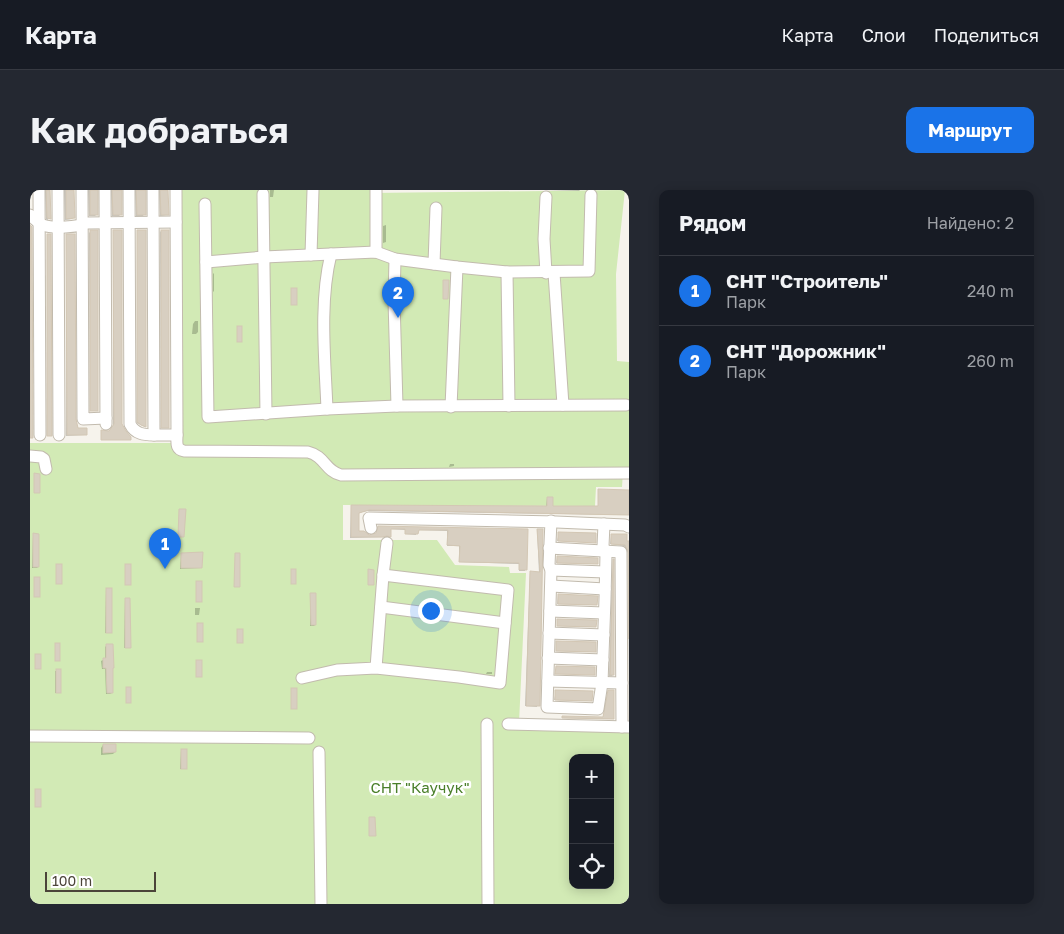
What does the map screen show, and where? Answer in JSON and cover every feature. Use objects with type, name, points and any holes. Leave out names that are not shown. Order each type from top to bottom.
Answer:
[{"type":"street","points":[[39,190],[40,435]]},
{"type":"street","points":[[58,190],[59,435]]},
{"type":"street","points":[[82,190],[83,419],[106,421],[105,190]]},
{"type":"street","points":[[129,190],[130,424],[133,430],[139,433],[177,435]]},
{"type":"street","points":[[153,190],[154,435]]},
{"type":"street","points":[[176,190],[177,447],[179,450],[308,452],[319,456],[333,473],[341,475],[629,473]]},
{"type":"street","points":[[311,255],[314,190]]},
{"type":"street","points":[[376,190],[376,252]]},
{"type":"street","points":[[263,194],[266,414]]},
{"type":"street","points":[[206,262],[264,257],[376,252],[396,259],[457,268],[550,273],[589,271],[591,195]]},
{"type":"street","points":[[546,197],[544,239],[550,273],[563,405]]},
{"type":"street","points":[[205,204],[208,417],[397,406],[626,405]]},
{"type":"street","points":[[434,264],[436,208]]},
{"type":"street","points":[[30,215],[40,223],[50,227],[87,223],[176,222]]},
{"type":"street","points":[[327,409],[324,329],[327,271],[331,254]]},
{"type":"street","points":[[396,259],[394,300],[397,406]]},
{"type":"street","points":[[452,407],[457,268]]},
{"type":"street","points":[[507,272],[509,406]]},
{"type":"street","points":[[30,456],[44,459],[46,469]]},
{"type":"street","points":[[371,528],[369,518],[550,521],[629,527]]},
{"type":"street","points":[[550,521],[549,565],[551,570],[551,586],[547,707],[598,709],[602,683],[604,636],[604,524]]},
{"type":"street","points":[[376,668],[387,543]]},
{"type":"street","points":[[508,724],[626,727],[622,683],[621,552],[549,548]]},
{"type":"street","points":[[551,570],[605,572]]},
{"type":"street","points":[[302,678],[337,670],[376,668],[500,683],[508,590],[383,575]]},
{"type":"street","points":[[551,586],[605,589]]},
{"type":"street","points":[[381,607],[505,623]]},
{"type":"street","points":[[550,611],[604,613]]},
{"type":"street","points":[[549,633],[604,636]]},
{"type":"street","points":[[548,658],[603,660]]},
{"type":"street","points":[[548,681],[622,683]]},
{"type":"street","points":[[487,724],[488,904]]},
{"type":"street","points":[[30,736],[309,738]]},
{"type":"street","points":[[319,752],[320,904]]},
{"type":"green space","name":"СНТ \"Каучук\"","points":[[179,190],[372,190],[372,193],[625,190],[616,274],[617,361],[629,362],[629,470],[623,471],[622,487],[596,487],[595,506],[343,505],[343,540],[437,540],[455,565],[509,567],[510,573],[526,573],[519,723],[629,730],[629,904],[30,904],[30,443],[179,443]]},
{"type":"building","points":[[46,190],[50,190],[51,219],[47,218]]},
{"type":"building","points":[[66,190],[74,190],[75,218],[66,219]]},
{"type":"building","points":[[90,190],[98,190],[98,215],[90,215]]},
{"type":"building","points":[[112,190],[122,190],[122,215],[113,215]]},
{"type":"building","points":[[136,190],[146,190],[146,215],[137,215]]},
{"type":"building","points":[[160,190],[168,190],[169,215],[161,215]]},
{"type":"building","points":[[30,225],[32,227],[33,438],[30,438]]},
{"type":"building","points":[[90,230],[98,230],[98,411],[90,411]]},
{"type":"building","points":[[113,230],[122,230],[122,424],[131,440],[101,440],[101,430],[109,431],[114,424]]},
{"type":"building","points":[[137,230],[146,230],[146,427],[137,422]]},
{"type":"building","points":[[161,230],[169,230],[169,428],[161,428]]},
{"type":"building","points":[[47,234],[51,234],[52,436],[47,436]]},
{"type":"building","points":[[66,234],[75,234],[76,419],[78,428],[87,428],[87,435],[67,435]]},
{"type":"building","points":[[443,280],[449,280],[448,299],[443,299]]},
{"type":"building","points":[[291,288],[297,288],[297,305],[291,305]]},
{"type":"building","points":[[237,326],[242,326],[242,342],[237,342]]},
{"type":"building","points":[[34,473],[40,474],[40,493],[34,493]]},
{"type":"building","points":[[598,489],[629,490],[629,515],[369,510],[359,513],[359,531],[364,531],[369,535],[376,533],[378,526],[528,529],[527,570],[519,570],[519,563],[459,562],[460,546],[447,545],[448,530],[419,530],[418,534],[405,534],[405,529],[391,529],[391,537],[351,537],[351,505],[547,506],[547,497],[553,497],[553,506],[598,506]]},
{"type":"building","points":[[179,509],[186,509],[184,537],[178,537]]},
{"type":"building","points":[[537,529],[543,529],[540,706],[526,706],[530,571],[540,572]]},
{"type":"building","points":[[558,532],[596,533],[596,543],[558,541]]},
{"type":"building","points":[[33,533],[39,534],[39,567],[33,567]]},
{"type":"building","points":[[611,534],[627,534],[627,541],[629,541],[629,639],[628,551],[625,545],[611,544]]},
{"type":"building","points":[[203,552],[202,568],[181,568],[181,553]]},
{"type":"building","points":[[235,553],[240,553],[240,587],[234,587]]},
{"type":"building","points":[[557,556],[598,558],[598,564],[557,563]]},
{"type":"building","points":[[613,559],[614,675],[610,675]]},
{"type":"building","points":[[56,564],[62,564],[62,584],[56,584]]},
{"type":"building","points":[[125,564],[131,564],[131,585],[125,585]]},
{"type":"building","points":[[291,569],[296,569],[296,584],[291,584]]},
{"type":"building","points":[[368,569],[374,570],[374,585],[368,585]]},
{"type":"building","points":[[34,577],[40,577],[40,597],[34,597]]},
{"type":"building","points":[[196,581],[202,581],[202,602],[196,602]]},
{"type":"building","points":[[106,588],[112,588],[112,633],[106,633]]},
{"type":"building","points":[[310,593],[316,593],[316,625],[311,625]]},
{"type":"building","points":[[558,594],[598,596],[597,605],[558,604]]},
{"type":"building","points":[[125,598],[130,598],[131,648],[125,648]]},
{"type":"building","points":[[557,619],[597,620],[596,627],[557,626]]},
{"type":"building","points":[[197,623],[203,623],[203,642],[197,642]]},
{"type":"building","points":[[237,629],[243,629],[243,643],[237,643]]},
{"type":"building","points":[[556,641],[596,642],[596,652],[556,651]]},
{"type":"building","points":[[55,643],[60,643],[60,661],[55,661]]},
{"type":"building","points":[[106,644],[113,644],[113,693],[107,693],[106,668],[103,668],[103,658],[106,658]]},
{"type":"building","points":[[35,654],[41,654],[41,669],[35,669]]},
{"type":"building","points":[[196,660],[202,660],[202,677],[196,677]]},
{"type":"building","points":[[556,666],[595,667],[595,675],[555,674]]},
{"type":"building","points":[[56,669],[61,669],[61,693],[56,693]]},
{"type":"building","points":[[126,687],[131,687],[131,703],[126,703]]},
{"type":"building","points":[[291,688],[297,688],[297,709],[291,709]]},
{"type":"building","points":[[555,690],[593,691],[592,701],[555,700]]},
{"type":"building","points":[[608,690],[614,690],[614,719],[562,718],[562,716],[603,717]]},
{"type":"building","points":[[103,744],[116,744],[116,752],[103,753]]},
{"type":"building","points":[[181,749],[187,749],[187,769],[181,769]]},
{"type":"building","points":[[35,789],[41,789],[41,807],[35,807]]},
{"type":"building","points":[[369,817],[375,817],[376,836],[369,836]]},
{"type":"place","name":"СНТ \"Дорожник\"","points":[[398,318]]},
{"type":"place","name":"СНТ \"Строитель\"","points":[[165,569]]}]
